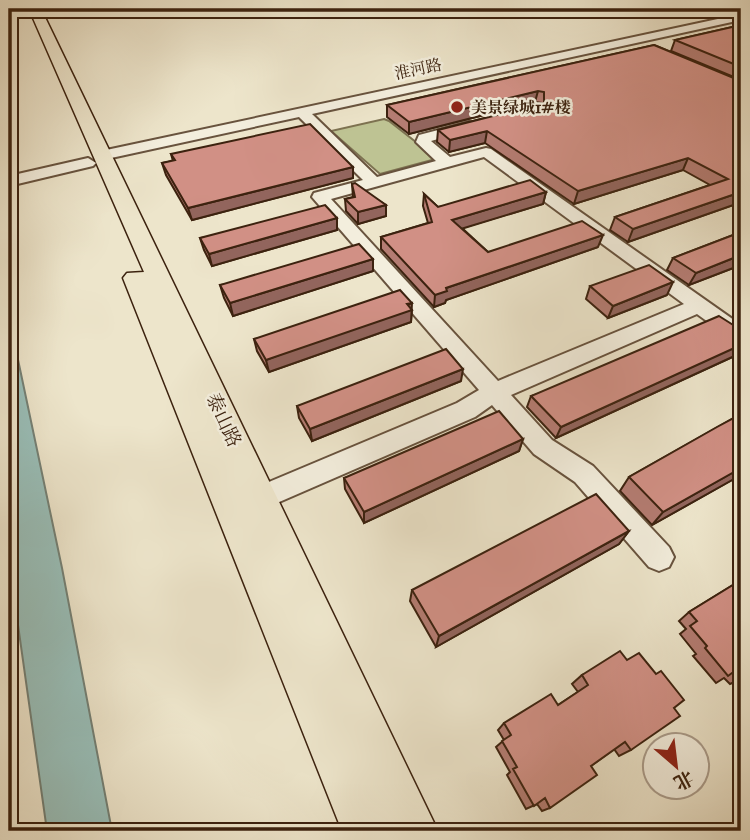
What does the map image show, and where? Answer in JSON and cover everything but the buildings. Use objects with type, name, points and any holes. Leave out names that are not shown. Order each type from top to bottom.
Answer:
[{"type":"main road","name":"泰山路","points":[[23,9],[260,498],[413,831]]},
{"type":"main road","name":"泰山路","points":[[34,9],[367,831]]},
{"type":"street","name":"淮河路","points":[[9,181],[302,112],[741,17]]},
{"type":"street","points":[[632,41],[656,51]]},
{"type":"street","points":[[302,112],[374,182]]},
{"type":"street","points":[[448,163],[423,142],[424,138],[486,122]]},
{"type":"street","points":[[659,557],[584,474],[543,447],[320,197],[486,152],[741,335]]},
{"type":"street","points":[[260,498],[466,411],[494,392],[700,305]]},
{"type":"green space","points":[[384,119],[435,157],[380,174],[331,131]]},
{"type":"water","points":[[9,317],[62,568],[112,831],[47,831],[9,561]]},
{"type":"place","name":"美景绿城1#楼","points":[[457,107]]}]
